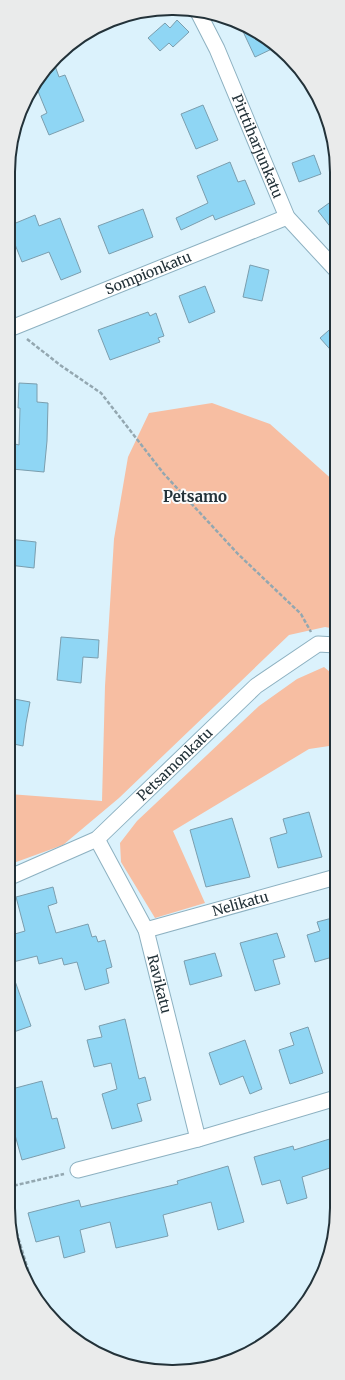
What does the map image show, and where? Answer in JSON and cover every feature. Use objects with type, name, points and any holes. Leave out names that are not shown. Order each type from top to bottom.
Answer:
[{"type":"street","name":"Pirttiharjunkatu","points":[[201,18],[217,49],[286,216],[330,264]]},
{"type":"street","name":"Sompionkatu","points":[[15,326],[286,216]]},
{"type":"street","points":[[318,644],[330,645]]},
{"type":"street","name":"Petsamonkatu","points":[[15,875],[97,839],[256,686],[318,644]]},
{"type":"street","name":"Ravikatu","points":[[97,839],[146,930],[198,1139]]},
{"type":"street","name":"Nelikatu","points":[[146,930],[330,879]]},
{"type":"street","points":[[78,1170],[198,1139],[330,1100]]},
{"type":"path","points":[[15,331],[60,365],[101,393],[164,474],[238,554],[302,614],[318,644]]},
{"type":"path","points":[[15,1185],[78,1170]]},
{"type":"path","points":[[17,1235],[28,1271]]},
{"type":"shaded area","points":[[212,403],[270,424],[330,478],[330,628],[325,627],[289,635],[119,798],[63,845],[15,862],[15,794],[102,801],[105,686],[114,539],[128,457],[149,413]]},
{"type":"shaded area","points":[[324,667],[330,672],[330,746],[309,749],[173,831],[205,903],[155,918],[121,862],[120,843],[137,821],[259,706],[297,679]]},
{"type":"building","points":[[177,20],[189,32],[173,47],[169,43],[160,51],[148,38],[165,23],[170,28]]},
{"type":"building","points":[[243,32],[270,50],[255,57]]},
{"type":"building","points":[[56,67],[59,77],[65,75],[84,121],[49,135],[41,116],[47,113],[38,91]]},
{"type":"building","points":[[203,105],[218,140],[196,149],[181,114]]},
{"type":"building","points":[[314,155],[321,174],[299,182],[292,163]]},
{"type":"building","points":[[230,162],[238,182],[245,180],[255,204],[215,220],[213,215],[181,230],[176,218],[208,203],[197,176]]},
{"type":"building","points":[[330,202],[330,226],[318,211]]},
{"type":"building","points":[[143,209],[153,237],[109,254],[98,226]]},
{"type":"building","points":[[35,215],[39,226],[60,218],[81,272],[61,280],[49,252],[22,262],[15,244],[15,223]]},
{"type":"building","points":[[250,265],[269,270],[262,301],[243,297]]},
{"type":"building","points":[[205,286],[215,312],[189,323],[179,296]]},
{"type":"building","points":[[148,312],[150,316],[156,313],[164,336],[158,338],[160,342],[110,360],[98,330]]},
{"type":"building","points":[[330,329],[330,349],[320,338]]},
{"type":"building","points":[[19,383],[37,384],[37,402],[48,403],[47,441],[44,472],[15,469],[15,444],[19,445],[20,408],[18,408]]},
{"type":"building","points":[[15,540],[36,542],[34,568],[15,566]]},
{"type":"building","points":[[61,637],[99,640],[98,658],[83,657],[81,683],[57,680]]},
{"type":"building","points":[[15,699],[30,702],[23,746],[15,744]]},
{"type":"building","points":[[309,812],[322,857],[278,868],[270,838],[287,833],[283,819]]},
{"type":"building","points":[[232,818],[250,877],[206,887],[190,830]]},
{"type":"building","points":[[53,887],[57,903],[48,906],[56,933],[88,924],[92,937],[96,936],[98,942],[105,940],[112,967],[106,969],[109,983],[85,990],[77,962],[64,965],[62,958],[39,964],[37,956],[15,962],[15,934],[25,931],[16,897]]},
{"type":"building","points":[[330,919],[330,958],[315,962],[307,935],[320,931],[317,922]]},
{"type":"building","points":[[277,933],[285,957],[273,960],[280,984],[255,991],[240,943]]},
{"type":"building","points":[[215,953],[222,976],[190,985],[184,961]]},
{"type":"building","points":[[15,981],[31,1026],[15,1032]]},
{"type":"building","points":[[125,1019],[139,1079],[145,1077],[151,1100],[137,1104],[142,1121],[112,1129],[102,1094],[117,1089],[111,1063],[94,1067],[87,1040],[102,1037],[99,1026]]},
{"type":"building","points":[[308,1027],[323,1073],[290,1084],[279,1050],[294,1045],[290,1033]]},
{"type":"building","points":[[245,1040],[262,1089],[250,1094],[243,1076],[220,1085],[209,1053]]},
{"type":"building","points":[[42,1081],[52,1119],[57,1118],[65,1148],[22,1160],[15,1135],[15,1088]]},
{"type":"building","points":[[330,1139],[330,1168],[302,1177],[307,1198],[287,1204],[280,1180],[262,1185],[254,1157],[293,1146],[294,1150]]},
{"type":"building","points":[[228,1166],[244,1222],[218,1230],[211,1202],[163,1215],[168,1236],[116,1248],[110,1222],[80,1230],[85,1252],[64,1258],[59,1236],[36,1242],[28,1213],[79,1200],[81,1207],[178,1184],[177,1181]]},
{"type":"district","name":"Petsamo","points":[[195,497]]}]
